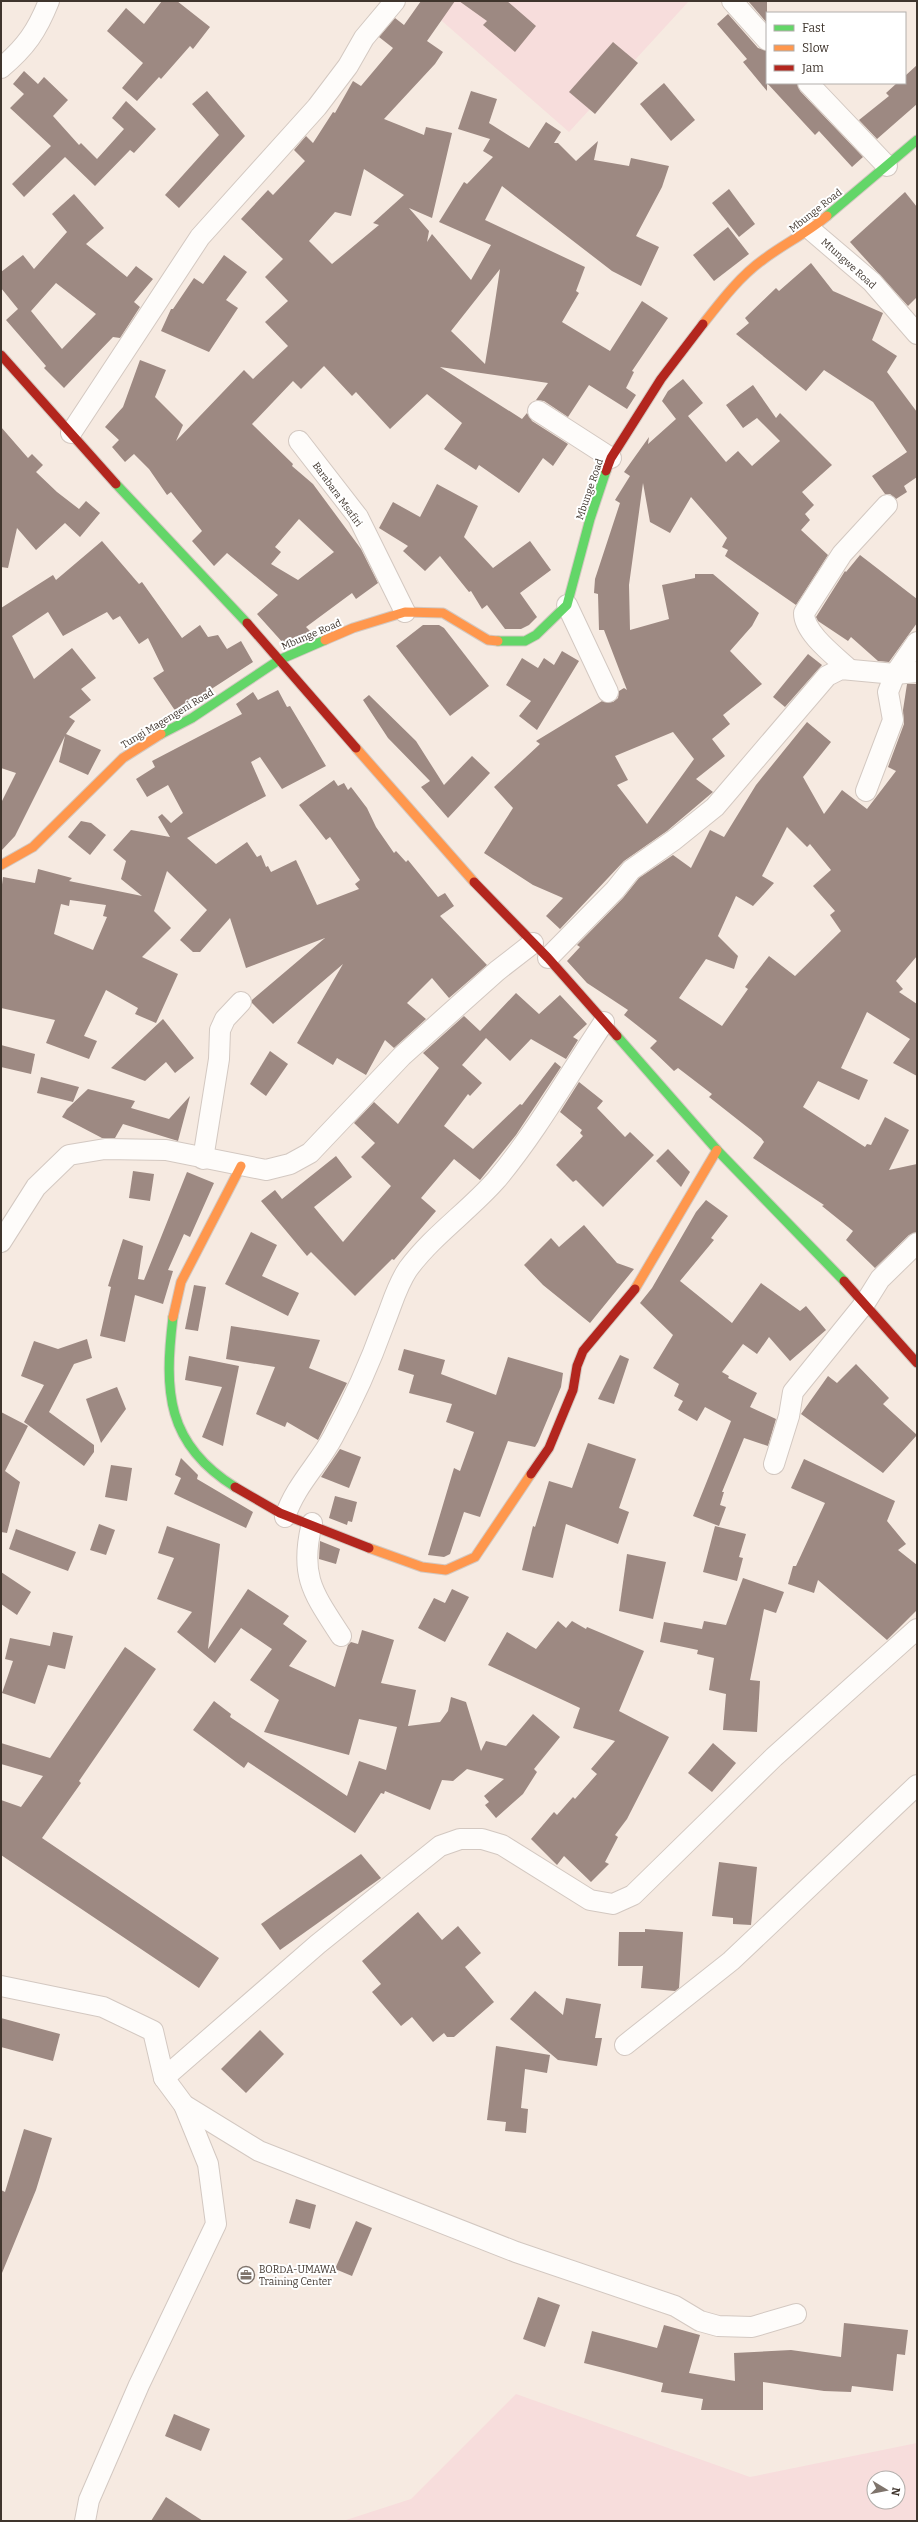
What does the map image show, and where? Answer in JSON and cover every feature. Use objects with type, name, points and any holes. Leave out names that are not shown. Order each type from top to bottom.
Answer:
[{"type":"street","points":[[1,68],[29,42],[39,25],[49,1]]},
{"type":"street","points":[[71,433],[200,236],[317,107],[348,66],[364,38],[395,1]]},
{"type":"street","points":[[732,1],[766,39]]},
{"type":"street","points":[[809,84],[887,166]]},
{"type":"street","name":"Mbunge Road","points":[[279,660],[353,628],[405,612],[443,613],[488,640],[513,642],[525,641],[536,635],[567,605],[590,519],[611,458],[660,378],[729,291],[764,259],[811,230],[917,140]]},
{"type":"street","name":"Mtungwe Road","points":[[811,230],[872,282],[917,334]]},
{"type":"street","points":[[1,355],[71,433],[86,453],[235,610],[475,883],[548,958],[717,1150],[865,1303],[917,1364]]},
{"type":"street","points":[[538,411],[611,458]]},
{"type":"street","name":"Barabara Msafiri","points":[[299,441],[358,517],[405,612]]},
{"type":"street","points":[[849,669],[810,631],[804,620],[804,613],[842,554],[887,505]]},
{"type":"street","points":[[567,605],[608,692]]},
{"type":"street","points":[[866,791],[893,720],[888,692],[895,674],[917,642]]},
{"type":"street","name":"Tungi Magengeni Road","points":[[1,865],[33,847],[123,758],[152,739],[192,718],[279,660]]},
{"type":"street","points":[[548,958],[616,890],[632,870],[674,840],[715,807],[827,676],[841,669],[895,674],[917,672]]},
{"type":"street","points":[[1,1242],[36,1187],[69,1155],[112,1149],[166,1150],[203,1159],[266,1170],[290,1164],[310,1153],[402,1056],[497,970],[533,943]]},
{"type":"street","points":[[203,1159],[219,1059],[220,1030],[225,1019],[241,1002]]},
{"type":"street","points":[[285,1517],[295,1492],[333,1438],[360,1383],[400,1282],[429,1245],[496,1180],[522,1146],[604,1022]]},
{"type":"street","points":[[241,1166],[181,1282],[175,1299],[169,1378],[170,1402],[188,1445],[200,1461],[236,1488],[285,1517],[312,1523],[392,1558],[422,1567],[446,1570],[475,1557],[548,1448],[573,1390],[577,1366],[583,1351],[629,1299],[641,1282],[717,1150]]},
{"type":"street","points":[[774,1464],[789,1416],[793,1392],[865,1303],[880,1279],[917,1243]]},
{"type":"street","points":[[312,1523],[306,1547],[306,1572],[322,1606],[341,1636]]},
{"type":"street","points":[[164,2078],[318,1944],[440,1846],[460,1839],[482,1839],[502,1845],[590,1900],[613,1904],[624,1901],[633,1895],[774,1756],[917,1629]]},
{"type":"street","points":[[625,2045],[731,1961],[917,1785]]},
{"type":"street","points":[[1,1986],[103,2007],[153,2031],[164,2078],[184,2105],[208,2164],[216,2224],[139,2385],[89,2500],[85,2521]]},
{"type":"street","points":[[184,2105],[259,2151],[516,2252],[674,2306],[700,2321],[718,2326],[752,2327],[796,2314]]},
{"type":"shaded area","points":[[433,1],[689,1],[569,132],[426,7]]},
{"type":"shaded area","points":[[516,2394],[750,2477],[917,2443],[917,2521],[343,2521],[411,2499]]},
{"type":"building","points":[[162,1],[177,1],[210,27],[193,49],[190,46],[161,79],[159,77],[137,101],[122,88],[143,63],[107,31],[126,8],[144,24]]},
{"type":"building","points":[[421,1],[455,1],[427,41],[443,52],[435,64],[384,119],[424,135],[426,127],[452,133],[432,218],[409,208],[429,231],[427,242],[432,234],[471,280],[491,245],[439,222],[464,182],[467,184],[493,157],[483,151],[490,139],[458,129],[471,91],[497,99],[489,123],[529,148],[546,122],[561,132],[554,143],[558,143],[576,161],[598,141],[594,160],[629,166],[631,158],[669,166],[662,187],[636,236],[659,247],[641,286],[612,271],[502,186],[485,220],[585,267],[576,291],[579,293],[562,322],[610,351],[642,301],[668,318],[632,371],[634,372],[626,388],[636,395],[627,409],[589,385],[568,417],[544,401],[536,400],[548,383],[440,367],[522,419],[527,413],[532,421],[568,444],[553,466],[543,458],[519,493],[479,465],[476,470],[444,449],[462,423],[427,394],[390,429],[356,392],[352,396],[324,366],[301,389],[293,381],[252,424],[293,464],[292,466],[313,484],[361,549],[378,583],[356,599],[352,593],[306,627],[310,631],[305,635],[284,644],[257,614],[278,595],[227,553],[214,566],[192,541],[202,531],[171,492],[167,495],[149,469],[134,454],[125,462],[112,447],[119,440],[105,427],[123,407],[140,360],[166,370],[155,397],[183,425],[176,441],[244,370],[253,379],[288,346],[265,322],[288,301],[265,277],[283,259],[241,219],[268,190],[273,195],[305,161],[294,150],[306,136],[313,143],[333,112],[335,113],[353,81],[361,86],[393,48],[379,37],[395,18],[404,25]],"holes":[[[364,169],[404,195],[373,223],[379,225],[332,264],[309,241],[335,212],[351,216]],[[500,269],[485,364],[451,331]],[[299,519],[334,552],[298,580],[271,564],[281,552],[275,547]]]},
{"type":"building","points":[[459,1],[507,1],[536,26],[515,52],[483,25],[487,21]]},
{"type":"building","points":[[767,1],[766,22],[749,2]]},
{"type":"building","points":[[728,14],[758,48],[766,51],[767,91],[743,62],[747,59],[717,24]]},
{"type":"building","points":[[613,42],[638,63],[595,114],[569,92]]},
{"type":"building","points":[[917,65],[917,104],[877,139],[859,120],[889,96],[886,93],[896,84],[906,84],[906,75]]},
{"type":"building","points":[[24,71],[38,84],[44,77],[68,100],[53,116],[79,145],[81,143],[97,159],[124,129],[112,118],[126,101],[156,129],[134,153],[130,150],[95,186],[65,157],[24,197],[12,184],[51,146],[10,108],[24,94],[13,84]]},
{"type":"building","points":[[664,83],[695,120],[671,141],[640,104]]},
{"type":"building","points":[[768,84],[797,84],[800,91],[863,157],[852,167],[819,131],[815,135]]},
{"type":"building","points":[[207,91],[245,136],[179,208],[165,195],[219,135],[192,104]]},
{"type":"building","points":[[729,189],[755,224],[739,237],[712,203]]},
{"type":"building","points":[[905,192],[917,207],[917,297],[908,306],[850,242]]},
{"type":"building","points":[[74,194],[104,228],[86,244],[127,277],[136,266],[153,279],[134,302],[140,307],[120,338],[113,337],[64,388],[44,368],[46,366],[6,320],[18,309],[1,288],[1,272],[23,255],[34,269],[67,232],[52,214]],"holes":[[[56,283],[96,314],[62,349],[31,311]]]},
{"type":"building","points":[[728,227],[749,254],[714,281],[693,255]]},
{"type":"building","points":[[224,255],[247,272],[226,300],[238,308],[209,352],[161,331],[171,309],[173,309],[194,278],[203,284]]},
{"type":"building","points":[[811,263],[833,291],[883,313],[872,340],[897,356],[887,372],[917,412],[917,477],[904,486],[907,492],[896,499],[890,494],[885,494],[872,476],[907,452],[873,402],[824,370],[806,391],[736,334],[749,323],[745,318],[776,288],[779,291]]},
{"type":"building","points":[[683,379],[703,403],[688,416],[726,462],[738,451],[752,466],[780,441],[757,418],[743,428],[726,405],[753,385],[776,418],[780,413],[832,465],[802,492],[814,505],[805,514],[810,520],[801,530],[828,555],[796,605],[725,556],[728,550],[722,547],[727,538],[691,497],[670,533],[650,522],[643,483],[629,585],[630,630],[669,619],[662,585],[695,578],[695,574],[713,574],[759,613],[752,626],[730,651],[762,684],[723,715],[730,724],[712,739],[725,756],[696,779],[713,792],[667,831],[624,861],[560,929],[546,916],[563,898],[533,885],[484,853],[513,808],[494,787],[540,744],[536,741],[602,701],[613,702],[618,698],[619,691],[624,688],[627,690],[604,630],[599,630],[598,594],[594,593],[595,579],[620,503],[615,500],[630,476],[624,472],[649,437],[648,444],[676,419],[662,401],[668,391]],"holes":[[[673,732],[694,759],[647,824],[617,785],[628,780],[615,756]]]},
{"type":"building","points":[[1,427],[28,458],[32,454],[43,465],[36,472],[57,492],[79,509],[86,501],[100,513],[80,537],[65,523],[36,550],[17,528],[8,568],[1,567]]},
{"type":"building","points":[[437,484],[478,506],[464,537],[493,568],[530,541],[551,570],[520,593],[537,617],[529,625],[521,629],[505,629],[487,605],[482,609],[471,591],[469,592],[440,556],[425,571],[403,551],[408,546],[379,528],[393,502],[420,517]]},
{"type":"building","points":[[102,541],[139,584],[142,582],[182,638],[200,625],[208,637],[218,635],[227,649],[241,641],[253,662],[176,712],[153,678],[164,671],[148,638],[139,644],[120,616],[113,620],[107,612],[63,636],[48,612],[12,636],[34,679],[72,648],[96,678],[81,689],[91,700],[69,717],[75,721],[66,734],[101,750],[88,775],[59,762],[65,736],[15,836],[1,851],[1,803],[16,773],[1,768],[1,608],[53,575],[56,580]]},
{"type":"building","points":[[860,555],[917,599],[917,623],[889,662],[878,661],[851,637],[848,641],[818,621],[816,617],[845,571],[846,572]]},
{"type":"building","points":[[423,625],[439,625],[444,628],[489,686],[450,716],[396,646]]},
{"type":"building","points":[[562,651],[579,661],[537,730],[519,716],[531,701],[506,685],[522,658],[538,668],[544,658],[554,665]]},
{"type":"building","points":[[808,654],[822,665],[785,707],[773,697]]},
{"type":"building","points":[[907,684],[917,684],[917,956],[896,981],[903,989],[899,992],[917,1004],[917,1076],[893,1063],[910,1039],[867,1012],[841,1068],[868,1080],[859,1100],[818,1081],[803,1107],[865,1147],[867,1144],[871,1145],[885,1117],[909,1130],[889,1170],[917,1164],[917,1232],[909,1235],[875,1268],[846,1240],[853,1231],[822,1206],[824,1205],[753,1158],[764,1142],[761,1138],[709,1097],[712,1094],[678,1068],[674,1071],[650,1048],[657,1041],[624,1015],[628,1010],[587,983],[567,961],[580,947],[577,945],[623,898],[639,878],[673,855],[691,868],[710,830],[724,837],[756,785],[807,722],[831,742],[803,777],[824,814],[842,790],[867,809],[896,771],[888,767],[904,724],[903,710]],"holes":[[[787,827],[807,847],[810,844],[831,870],[813,886],[835,911],[830,915],[841,931],[795,976],[769,956],[745,987],[748,989],[722,1026],[679,998],[706,959],[734,969],[738,956],[718,936],[736,896],[753,906],[774,883],[762,876]]]},
{"type":"building","points":[[278,690],[287,707],[290,706],[326,766],[282,789],[260,757],[251,762],[266,796],[187,838],[216,864],[247,842],[257,857],[261,855],[266,867],[268,866],[271,872],[296,860],[317,905],[359,889],[355,884],[360,880],[330,837],[326,840],[299,805],[334,780],[338,786],[344,783],[348,790],[351,787],[367,808],[376,827],[394,853],[396,851],[406,862],[408,860],[438,897],[445,893],[454,906],[440,916],[487,965],[449,998],[432,978],[407,1003],[426,1019],[394,1048],[385,1040],[366,1075],[337,1058],[333,1065],[297,1043],[343,964],[273,1024],[252,1003],[252,1000],[325,938],[246,968],[230,918],[200,952],[193,952],[180,940],[207,910],[167,871],[154,911],[171,928],[142,957],[178,974],[156,1023],[135,1014],[138,1008],[106,990],[84,1036],[97,1041],[89,1059],[46,1043],[55,1020],[1,1008],[1,892],[3,877],[35,883],[38,869],[72,878],[69,881],[142,896],[121,879],[126,861],[113,850],[131,830],[170,837],[158,817],[162,814],[171,823],[183,813],[168,785],[147,797],[136,779],[155,767],[152,761],[242,714],[236,704],[253,692],[258,700]],"holes":[[[70,900],[106,905],[103,916],[107,917],[93,950],[54,934],[61,904],[69,906]]]},
{"type":"building","points":[[369,695],[416,741],[444,785],[472,756],[490,773],[448,818],[421,787],[430,781],[388,738],[363,700]]},
{"type":"building","points":[[81,821],[91,823],[106,835],[90,855],[68,837]]},
{"type":"building","points":[[516,993],[539,1014],[560,995],[587,1024],[573,1037],[578,1040],[566,1059],[531,1039],[510,1061],[486,1038],[462,1065],[482,1083],[470,1096],[468,1094],[444,1126],[473,1149],[520,1104],[522,1105],[555,1062],[561,1067],[516,1135],[480,1180],[454,1159],[421,1198],[436,1211],[394,1260],[392,1259],[355,1296],[311,1252],[307,1256],[261,1201],[275,1190],[282,1199],[336,1156],[352,1177],[314,1207],[343,1242],[391,1186],[361,1157],[375,1143],[354,1123],[374,1102],[398,1124],[439,1068],[423,1053],[464,1016],[480,1031]]},
{"type":"building","points":[[163,1019],[194,1058],[175,1073],[166,1062],[145,1081],[111,1068]]},
{"type":"building","points":[[1,1045],[35,1054],[31,1074],[1,1067]]},
{"type":"building","points":[[270,1051],[288,1064],[266,1096],[250,1084]]},
{"type":"building","points":[[41,1077],[79,1087],[73,1102],[37,1093]]},
{"type":"building","points":[[579,1082],[603,1101],[597,1108],[625,1137],[630,1132],[654,1155],[603,1207],[576,1180],[573,1182],[556,1165],[583,1136],[580,1133],[582,1130],[560,1112]]},
{"type":"building","points":[[88,1089],[135,1101],[131,1108],[169,1119],[190,1096],[178,1141],[123,1124],[115,1138],[102,1138],[62,1117],[67,1109]]},
{"type":"building","points":[[668,1149],[690,1172],[681,1187],[656,1161]]},
{"type":"building","points":[[133,1171],[154,1174],[150,1201],[129,1198]]},
{"type":"building","points":[[187,1172],[214,1183],[190,1237],[184,1234],[168,1270],[173,1271],[163,1304],[135,1295],[125,1342],[100,1336],[111,1287],[108,1286],[123,1239],[143,1246],[138,1279],[144,1280]]},
{"type":"building","points":[[706,1200],[728,1216],[711,1238],[714,1240],[680,1281],[732,1323],[761,1283],[800,1311],[806,1306],[826,1330],[790,1361],[769,1337],[757,1354],[743,1344],[722,1372],[729,1376],[728,1378],[757,1393],[750,1407],[776,1419],[768,1446],[744,1438],[722,1492],[724,1492],[720,1505],[726,1507],[719,1526],[693,1516],[731,1421],[705,1407],[697,1421],[678,1410],[683,1401],[674,1396],[679,1384],[653,1368],[673,1335],[640,1303],[652,1288],[696,1212]]},
{"type":"building","points":[[584,1225],[617,1263],[634,1269],[590,1323],[543,1285],[524,1265],[551,1238],[559,1247]]},
{"type":"building","points":[[251,1232],[277,1245],[262,1276],[299,1293],[288,1316],[225,1284]]},
{"type":"building","points":[[194,1285],[206,1287],[198,1331],[185,1329]]},
{"type":"building","points":[[231,1326],[320,1340],[309,1368],[347,1383],[318,1440],[287,1422],[285,1427],[256,1414],[275,1367],[226,1359]]},
{"type":"building","points":[[87,1339],[92,1358],[74,1364],[49,1412],[94,1445],[94,1452],[84,1466],[24,1422],[44,1385],[21,1376],[34,1341],[58,1349]]},
{"type":"building","points":[[404,1349],[445,1360],[441,1374],[496,1395],[508,1357],[563,1373],[561,1387],[535,1447],[508,1441],[480,1517],[464,1512],[450,1554],[444,1557],[428,1555],[454,1468],[460,1471],[474,1432],[446,1422],[452,1404],[409,1393],[414,1375],[398,1370]]},
{"type":"building","points":[[620,1355],[629,1359],[614,1404],[598,1399]]},
{"type":"building","points":[[189,1356],[239,1366],[223,1446],[202,1437],[222,1387],[185,1380]]},
{"type":"building","points":[[856,1364],[889,1398],[883,1404],[917,1435],[883,1473],[801,1414],[828,1376],[837,1383]]},
{"type":"building","points":[[117,1387],[126,1409],[101,1443],[86,1399]]},
{"type":"building","points":[[1,1412],[28,1426],[5,1471],[20,1482],[7,1533],[1,1532]]},
{"type":"building","points":[[588,1443],[636,1459],[619,1508],[629,1512],[618,1544],[566,1524],[553,1578],[522,1570],[533,1526],[535,1527],[549,1481],[572,1488]]},
{"type":"building","points":[[340,1449],[361,1457],[349,1488],[321,1477]]},
{"type":"building","points":[[181,1458],[198,1475],[197,1479],[253,1512],[246,1528],[174,1494],[181,1478],[175,1475]]},
{"type":"building","points":[[804,1459],[895,1501],[887,1521],[906,1544],[898,1550],[917,1565],[917,1610],[887,1640],[818,1580],[814,1593],[788,1584],[793,1566],[796,1566],[825,1503],[791,1488]]},
{"type":"building","points":[[111,1465],[132,1468],[127,1501],[105,1497]]},
{"type":"building","points":[[335,1496],[357,1502],[352,1522],[348,1521],[347,1525],[329,1518]]},
{"type":"building","points":[[99,1524],[115,1530],[106,1555],[90,1550]]},
{"type":"building","points":[[167,1526],[220,1544],[208,1649],[248,1589],[289,1616],[283,1624],[307,1641],[289,1666],[335,1687],[348,1645],[351,1642],[358,1644],[362,1630],[394,1640],[381,1683],[416,1690],[408,1726],[440,1722],[448,1711],[451,1697],[466,1702],[481,1751],[486,1741],[506,1746],[533,1714],[560,1737],[534,1769],[537,1772],[523,1794],[496,1818],[485,1805],[489,1802],[484,1796],[504,1779],[467,1769],[453,1781],[442,1780],[430,1810],[385,1791],[384,1794],[381,1793],[355,1833],[248,1762],[244,1768],[193,1730],[214,1701],[231,1714],[230,1717],[347,1796],[359,1761],[386,1770],[397,1727],[359,1719],[349,1755],[264,1732],[279,1700],[250,1680],[272,1649],[241,1628],[215,1663],[177,1632],[192,1612],[157,1599],[174,1558],[158,1553]]},
{"type":"building","points":[[715,1526],[746,1534],[739,1557],[743,1558],[737,1581],[703,1572]]},
{"type":"building","points":[[16,1529],[76,1552],[68,1571],[9,1549]]},
{"type":"building","points":[[320,1541],[340,1549],[336,1564],[319,1559]]},
{"type":"building","points":[[627,1554],[666,1562],[653,1619],[619,1611]]},
{"type":"building","points":[[1,1572],[31,1592],[17,1615],[1,1604]]},
{"type":"building","points":[[743,1578],[784,1592],[776,1613],[764,1609],[750,1680],[760,1681],[757,1732],[723,1730],[726,1694],[709,1690],[714,1658],[697,1654],[698,1650],[660,1642],[664,1622],[702,1629],[704,1621],[726,1625]]},
{"type":"building","points":[[452,1589],[469,1597],[445,1642],[418,1628],[434,1598],[445,1603]]},
{"type":"building","points":[[558,1621],[566,1628],[572,1621],[586,1629],[587,1627],[644,1651],[619,1711],[669,1737],[627,1819],[615,1835],[618,1837],[605,1862],[609,1864],[591,1882],[564,1856],[557,1865],[531,1839],[554,1812],[557,1815],[573,1797],[575,1799],[597,1774],[591,1769],[615,1741],[573,1728],[580,1708],[488,1665],[507,1632],[536,1649]]},
{"type":"building","points":[[53,1632],[73,1636],[65,1669],[48,1665],[35,1704],[2,1693],[13,1661],[5,1659],[10,1638],[50,1646]]},
{"type":"building","points":[[125,1647],[156,1669],[79,1781],[81,1783],[42,1838],[219,1958],[199,1988],[1,1855],[1,1800],[21,1807],[43,1776],[1,1764],[1,1743],[50,1758]]},
{"type":"building","points":[[713,1743],[736,1763],[712,1792],[688,1773]]},
{"type":"building","points":[[361,1854],[381,1878],[280,1950],[261,1924]]},
{"type":"building","points":[[719,1862],[757,1867],[751,1925],[733,1924],[733,1918],[712,1916]]},
{"type":"building","points":[[418,1912],[442,1940],[458,1926],[481,1953],[465,1967],[494,2002],[454,2037],[447,2037],[444,2033],[433,2042],[412,2017],[401,2026],[372,1992],[381,1984],[362,1961]]},
{"type":"building","points":[[645,1929],[683,1932],[679,1988],[675,1991],[641,1988],[643,1966],[618,1966],[619,1932],[645,1932]]},
{"type":"building","points":[[535,1991],[563,2015],[566,1998],[601,2004],[595,2038],[602,2038],[597,2066],[558,2060],[510,2019]]},
{"type":"building","points":[[1,2018],[60,2034],[53,2061],[1,2047]]},
{"type":"building","points":[[260,2030],[284,2054],[246,2093],[221,2069]]},
{"type":"building","points":[[496,2046],[550,2055],[547,2073],[525,2069],[521,2108],[528,2109],[526,2133],[505,2131],[506,2122],[487,2120]]},
{"type":"building","points":[[24,2129],[52,2138],[36,2190],[2,2273],[1,2190],[5,2192]]},
{"type":"building","points":[[296,2199],[316,2205],[310,2229],[289,2223]]},
{"type":"building","points":[[356,2221],[372,2228],[352,2276],[335,2269]]},
{"type":"building","points":[[538,2297],[560,2305],[545,2347],[523,2339]]},
{"type":"building","points":[[844,2323],[908,2330],[905,2355],[897,2354],[893,2391],[852,2386],[851,2392],[824,2391],[763,2382],[763,2410],[701,2410],[703,2399],[661,2392],[663,2383],[584,2363],[592,2331],[657,2348],[664,2325],[700,2335],[689,2373],[735,2381],[734,2353],[791,2350],[841,2357]]},
{"type":"building","points":[[174,2414],[210,2429],[201,2451],[165,2436]]},
{"type":"building","points":[[166,2497],[203,2521],[151,2521]]},
{"type":"traffic: fast","points":[[827,216],[917,140]]},
{"type":"traffic: fast","points":[[498,641],[525,641],[536,635],[567,605],[590,519],[606,471]]},
{"type":"traffic: fast","points":[[116,484],[247,623]]},
{"type":"traffic: fast","points":[[161,734],[192,718],[279,660],[325,640]]},
{"type":"traffic: fast","points":[[617,1036],[717,1150],[844,1281]]},
{"type":"traffic: fast","points":[[173,1317],[169,1369],[170,1392],[175,1414],[183,1434],[195,1453],[212,1470],[235,1487]]},
{"type":"traffic: slow","points":[[703,324],[731,289],[755,266],[812,228],[827,216]]},
{"type":"traffic: slow","points":[[325,640],[353,628],[405,612],[443,613],[488,640],[498,641]]},
{"type":"traffic: slow","points":[[1,865],[33,847],[123,758],[161,734]]},
{"type":"traffic: slow","points":[[356,748],[474,882]]},
{"type":"traffic: slow","points":[[635,1289],[717,1150]]},
{"type":"traffic: slow","points":[[173,1317],[181,1282],[241,1166]]},
{"type":"traffic: slow","points":[[369,1548],[422,1567],[446,1570],[475,1557],[531,1474]]},
{"type":"traffic: jam","points":[[606,471],[611,458],[661,379],[703,324]]},
{"type":"traffic: jam","points":[[1,355],[116,484]]},
{"type":"traffic: jam","points":[[247,623],[356,748]]},
{"type":"traffic: jam","points":[[474,882],[548,958],[617,1036]]},
{"type":"traffic: jam","points":[[844,1281],[917,1363]]},
{"type":"traffic: jam","points":[[531,1474],[549,1448],[573,1390],[577,1366],[583,1351],[635,1289]]},
{"type":"traffic: jam","points":[[235,1487],[280,1513],[369,1548]]},
{"type":"place","name":"BORDA-UMAWA Training Center","points":[[246,2275]]}]
